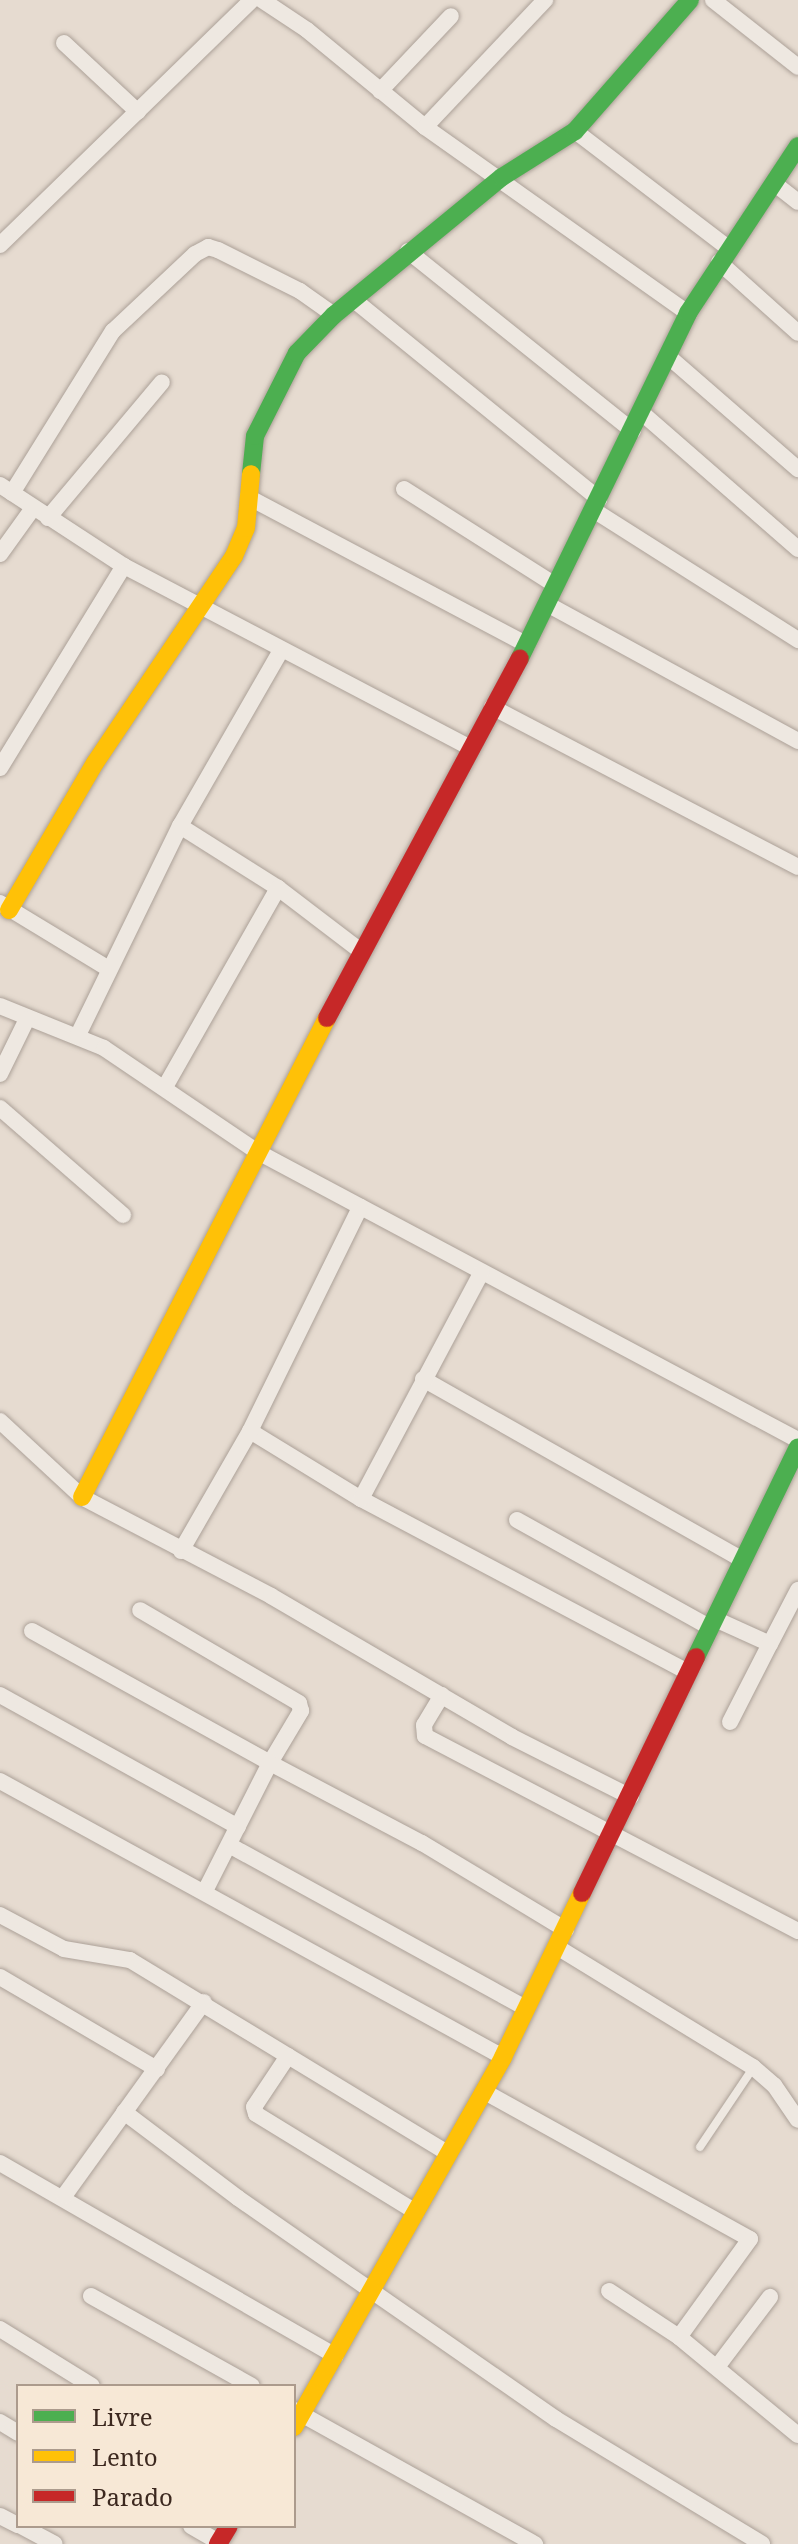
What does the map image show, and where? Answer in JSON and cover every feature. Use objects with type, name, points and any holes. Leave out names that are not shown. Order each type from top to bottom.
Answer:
[{"type":"street","points":[[0,245],[252,0]]},
{"type":"street","points":[[262,0],[425,127],[502,177],[688,313]]},
{"type":"street","points":[[425,127],[545,0]]},
{"type":"street","points":[[109,969],[4,906],[198,606],[234,556],[246,528],[255,436],[270,397],[297,353],[334,315],[408,251],[502,177],[575,131],[690,0]]},
{"type":"street","points":[[713,0],[798,67]]},
{"type":"street","points":[[380,91],[451,16]]},
{"type":"street","points":[[64,43],[138,112]]},
{"type":"street","points":[[575,131],[724,255],[798,333]]},
{"type":"street","points":[[82,1497],[256,1151],[469,747],[527,645],[688,313],[798,146]]},
{"type":"street","points":[[775,184],[798,202]]},
{"type":"street","points":[[334,315],[300,291],[208,247],[195,254],[113,331],[6,489],[124,566],[280,652],[469,747]]},
{"type":"street","points":[[408,251],[633,431]]},
{"type":"street","points":[[354,300],[597,505],[798,640]]},
{"type":"street","points":[[669,357],[798,469]]},
{"type":"street","points":[[0,554],[162,382]]},
{"type":"street","points":[[642,413],[798,549]]},
{"type":"street","points":[[404,489],[555,585]]},
{"type":"street","points":[[248,497],[527,645]]},
{"type":"street","points":[[0,768],[124,566]]},
{"type":"street","points":[[547,604],[798,741]]},
{"type":"street","points":[[78,1035],[180,826],[280,652]]},
{"type":"street","points":[[492,707],[798,867]]},
{"type":"street","points":[[180,826],[278,888],[362,952]]},
{"type":"street","points":[[165,1087],[278,888]]},
{"type":"street","points":[[0,1006],[27,1019],[78,1035],[165,1087],[256,1151],[798,1440]]},
{"type":"street","points":[[0,1074],[27,1019]]},
{"type":"street","points":[[0,1108],[123,1215]]},
{"type":"street","points":[[181,1551],[250,1431],[360,1207]]},
{"type":"street","points":[[361,1499],[481,1273]]},
{"type":"street","points":[[423,1379],[743,1560]]},
{"type":"street","points":[[0,1421],[82,1497],[631,1797]]},
{"type":"street","points":[[250,1431],[361,1499],[689,1673]]},
{"type":"street","points":[[535,2544],[297,2417],[485,2092],[616,1832],[798,1447]]},
{"type":"street","points":[[517,1520],[713,1623],[770,1644]]},
{"type":"street","points":[[730,1722],[798,1590]]},
{"type":"street","points":[[140,1610],[299,1703],[301,1711],[270,1763],[205,1891]]},
{"type":"street","points":[[32,1631],[422,1843],[753,2067],[774,2085],[798,2120]]},
{"type":"street","points":[[0,1695],[238,1827]]},
{"type":"street","points":[[442,1695],[424,1725],[425,1736],[616,1832],[798,1931]]},
{"type":"street","points":[[0,1781],[503,2057]]},
{"type":"street","points":[[229,1845],[526,2008]]},
{"type":"street","points":[[0,1915],[64,1949],[130,1960],[204,2002],[449,2154]]},
{"type":"street","points":[[0,1977],[157,2069]]},
{"type":"street","points":[[64,2196],[204,2002]]},
{"type":"street","points":[[288,2056],[254,2107],[256,2114],[416,2212]]},
{"type":"street","points":[[485,2092],[750,2239],[679,2337]]},
{"type":"street","points":[[124,2112],[556,2419],[762,2544]]},
{"type":"street","points":[[0,2163],[64,2196],[335,2356]]},
{"type":"street","points":[[609,2291],[679,2337],[798,2435]]},
{"type":"street","points":[[91,2296],[248,2384]]},
{"type":"street","points":[[717,2367],[770,2297]]},
{"type":"street","points":[[0,2329],[89,2384]]},
{"type":"street","points":[[25,2528],[55,2544]]},
{"type":"street","points":[[197,2528],[222,2537]]},
{"type":"lane","points":[[700,2147],[753,2067]]},
{"type":"traffic: fast","points":[[251,474],[255,436],[297,353],[334,315],[502,177],[575,131],[690,0]]},
{"type":"traffic: fast","points":[[520,658],[688,313],[798,146]]},
{"type":"traffic: fast","points":[[696,1657],[798,1447]]},
{"type":"traffic: slow","points":[[9,910],[95,763],[234,556],[246,528],[251,474]]},
{"type":"traffic: slow","points":[[82,1497],[327,1018]]},
{"type":"traffic: slow","points":[[296,2423],[503,2057],[582,1893]]},
{"type":"traffic: jam","points":[[327,1018],[520,658]]},
{"type":"traffic: jam","points":[[582,1893],[696,1657]]},
{"type":"traffic: jam","points":[[218,2544],[228,2528]]}]
